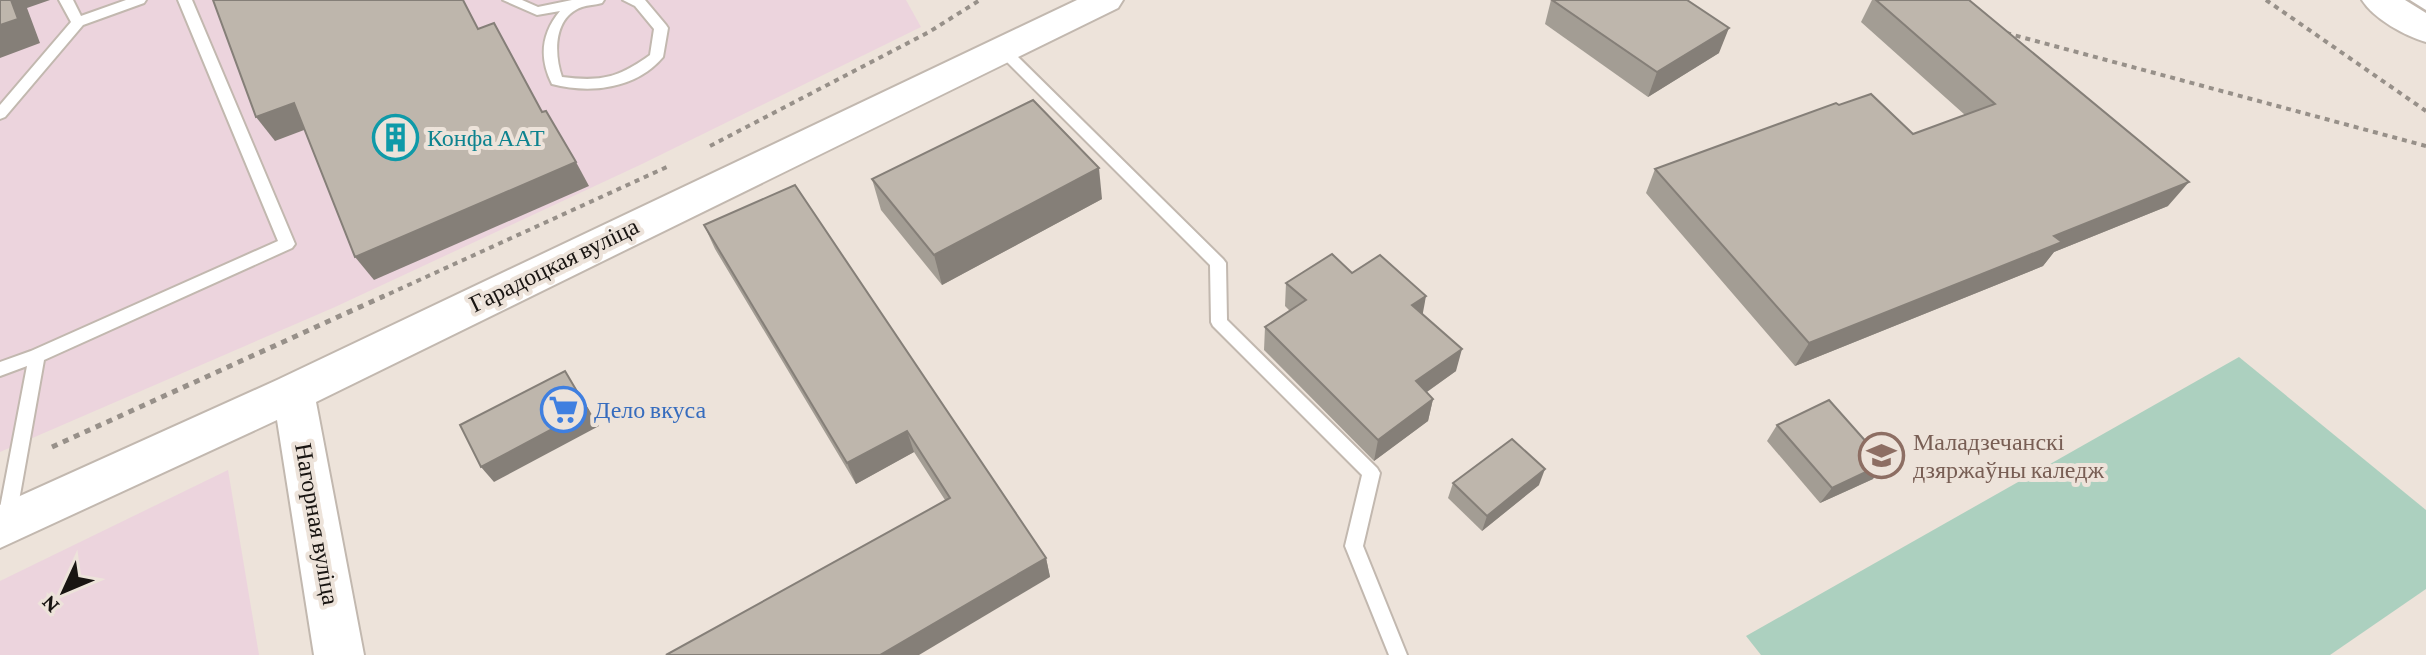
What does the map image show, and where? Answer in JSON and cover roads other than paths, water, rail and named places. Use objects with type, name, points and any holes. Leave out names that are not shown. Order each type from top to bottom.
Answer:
[{"type":"main road","points":[[2380,0],[2426,30]]},
{"type":"street","name":"Гарадоцкая вуліца","points":[[3,526],[292,393],[1106,0]]},
{"type":"street","name":"Нагорная вуліца","points":[[292,393],[301,429],[339,655]]},
{"type":"lane","points":[[66,0],[78,22]]},
{"type":"lane","points":[[0,114],[78,22],[139,0]]},
{"type":"lane","points":[[0,369],[37,356],[287,244],[185,0]]},
{"type":"lane","points":[[510,0],[537,11],[597,0]]},
{"type":"lane","points":[[577,3],[551,32],[547,59],[557,81],[592,86],[627,79],[656,57],[661,28],[640,3],[630,0]]},
{"type":"lane","points":[[2417,0],[2426,6]]},
{"type":"lane","points":[[1003,50],[1218,263],[1219,322],[1371,473],[1354,546],[1398,655]]},
{"type":"lane","points":[[3,526],[37,356]]},
{"type":"place","name":"Конфа ААТ","points":[[396,138]]},
{"type":"place","name":"Дело вкуса","points":[[563,410]]},
{"type":"place","name":"Маладзечанскі дзяржаўны каледж","points":[[1882,456]]}]
